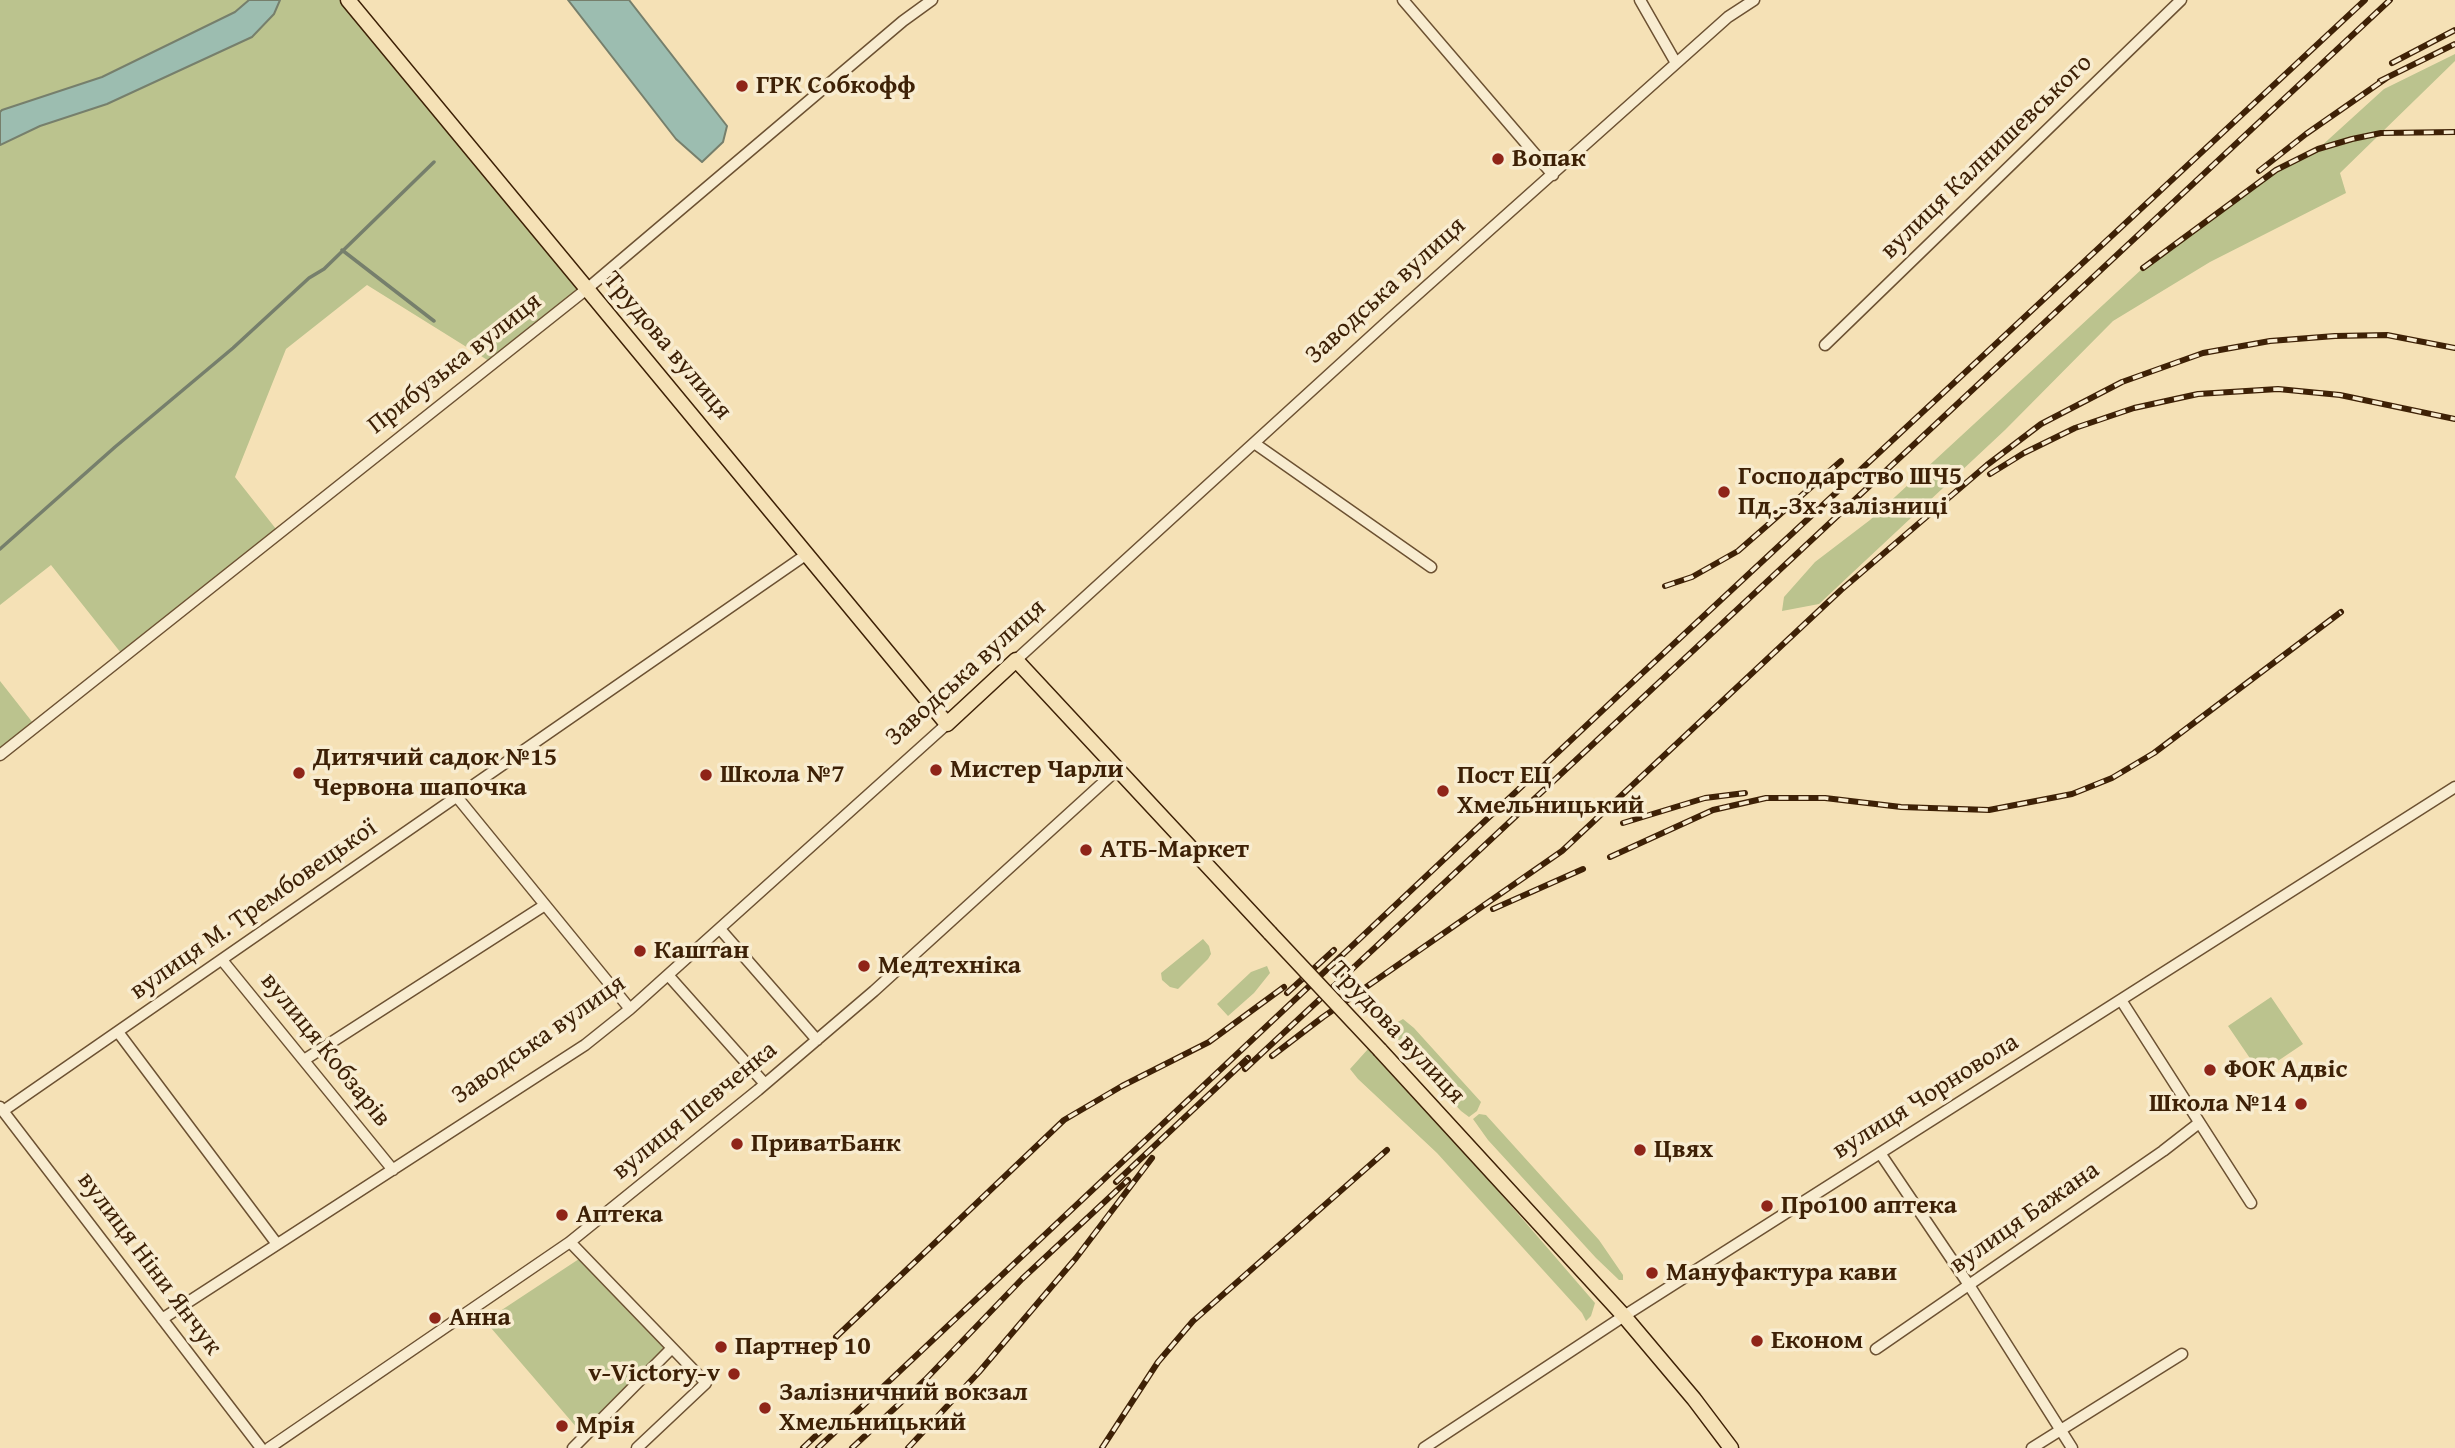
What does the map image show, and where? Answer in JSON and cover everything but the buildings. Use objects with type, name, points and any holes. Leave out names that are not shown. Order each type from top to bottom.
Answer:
[{"type":"main road","name":"Трудова вулиця","points":[[348,0],[947,724]]},
{"type":"main road","name":"Трудова вулиця","points":[[1017,660],[1624,1316],[1694,1399],[1731,1448]]},
{"type":"main road","name":"Заводська вулиця","points":[[947,724],[1017,660]]},
{"type":"street","name":"Прибузька вулиця","points":[[0,755],[587,288],[932,0]]},
{"type":"street","points":[[1403,0],[1553,175]]},
{"type":"street","points":[[1640,0],[1676,63]]},
{"type":"street","name":"Заводська вулиця","points":[[1017,660],[1391,318],[1676,63],[1728,18],[1754,0]]},
{"type":"street","name":"вулиця Калнишевського","points":[[1825,345],[2175,2]]},
{"type":"street","points":[[1254,443],[1431,567]]},
{"type":"street","name":"вулиця М. Трембовецької","points":[[2,1109],[118,1032],[807,554]]},
{"type":"street","name":"Заводська вулиця","points":[[162,1319],[585,1045],[630,1009],[947,724]]},
{"type":"street","name":"вулиця Шевченка","points":[[269,1448],[570,1242],[765,1084],[874,991],[1118,769]]},
{"type":"street","name":"вулиця Чорновола","points":[[1424,1448],[1624,1316],[2455,787]]},
{"type":"street","points":[[457,797],[630,1009]]},
{"type":"street","points":[[304,1060],[545,905]]},
{"type":"street","points":[[719,929],[817,1040]]},
{"type":"street","name":"вулиця Кобзарів","points":[[222,960],[393,1170]]},
{"type":"street","points":[[668,975],[765,1084]]},
{"type":"street","points":[[2121,1000],[2251,1203]]},
{"type":"street","points":[[118,1032],[277,1244]]},
{"type":"street","name":"вулиця Ніни Янчук","points":[[2,1109],[261,1448]]},
{"type":"street","name":"вулиця Бажана","points":[[1876,1349],[2163,1151],[2199,1123]]},
{"type":"street","points":[[1880,1153],[1969,1285],[2073,1448]]},
{"type":"street","points":[[570,1242],[706,1383],[637,1448]]},
{"type":"street","points":[[573,1448],[672,1348]]},
{"type":"street","points":[[2032,1448],[2182,1354]]},
{"type":"green space","points":[[0,0],[342,0],[581,287],[489,361],[367,285],[286,349],[235,477],[276,529],[121,653],[51,565],[0,605]]},
{"type":"green space","points":[[2455,54],[2455,61],[2340,173],[2346,193],[2210,262],[2113,321],[2005,430],[1819,604],[1782,611],[1784,597],[1815,562],[1870,520],[2143,268],[2276,170],[2318,149],[2384,89]]},
{"type":"green space","points":[[445,367],[453,371],[399,414],[394,412],[393,405],[437,370]]},
{"type":"green space","points":[[0,681],[33,723],[0,749]]},
{"type":"green space","points":[[1203,939],[1211,954],[1208,959],[1178,989],[1170,987],[1162,980],[1161,973]]},
{"type":"green space","points":[[1267,966],[1270,973],[1254,993],[1228,1016],[1217,1004],[1251,972]]},
{"type":"green space","points":[[2271,997],[2303,1044],[2260,1073],[2228,1026]]},
{"type":"green space","points":[[1403,1019],[1481,1102],[1477,1111],[1469,1117],[1396,1042],[1392,1033],[1396,1023]]},
{"type":"green space","points":[[1368,1049],[1488,1179],[1595,1303],[1591,1316],[1586,1321],[1582,1313],[1437,1153],[1358,1079],[1350,1069]]},
{"type":"green space","points":[[1479,1114],[1486,1115],[1599,1240],[1623,1275],[1623,1280],[1619,1280],[1596,1258],[1488,1140],[1473,1119]]},
{"type":"green space","points":[[582,1257],[672,1348],[584,1436],[485,1321]]},
{"type":"shaded area","points":[[249,0],[280,0],[274,14],[252,37],[107,104],[40,126],[0,145],[2,110],[102,77],[235,12]]},
{"type":"shaded area","points":[[568,0],[629,0],[727,126],[723,142],[702,162],[676,139]]},
{"type":"waterway","points":[[0,549],[115,447],[233,348],[309,278],[324,269],[434,162]]},
{"type":"waterway","points":[[342,250],[434,321]]},
{"type":"railway","points":[[818,1448],[1621,693],[2365,0]]},
{"type":"railway","points":[[1245,1069],[2390,0]]},
{"type":"railway","points":[[2392,63],[2455,30]]},
{"type":"railway","points":[[2380,81],[2455,44]]},
{"type":"railway","points":[[2259,171],[2306,134],[2388,77]]},
{"type":"railway","points":[[2143,268],[2276,170],[2318,149],[2381,133],[2455,132]]},
{"type":"railway","points":[[1272,1056],[1323,1017],[1562,851],[1841,590],[1987,465],[2041,424],[2122,382],[2203,353],[2270,341],[2335,336],[2387,335],[2455,348]]},
{"type":"railway","points":[[1990,474],[2024,453],[2075,428],[2134,408],[2198,394],[2278,389],[2340,395],[2455,419]]},
{"type":"railway","points":[[1665,586],[1692,577],[1738,551],[1841,461]]},
{"type":"railway","points":[[1610,857],[1713,810],[1766,798],[1825,798],[1901,807],[1989,810],[2072,794],[2112,778],[2154,753],[2341,612]]},
{"type":"railway","points":[[1623,823],[1705,798],[1745,793]]},
{"type":"railway","points":[[1493,909],[1583,869]]},
{"type":"railway","points":[[1287,993],[1334,950]]},
{"type":"railway","points":[[836,1337],[1064,1120],[1122,1086],[1209,1042],[1284,987]]},
{"type":"railway","points":[[1116,1182],[1248,1058]]},
{"type":"railway","points":[[1102,1448],[1158,1362],[1193,1321],[1387,1150]]},
{"type":"railway","points":[[908,1448],[979,1372],[1076,1258],[1152,1158]]},
{"type":"railway","points":[[852,1448],[925,1380],[1022,1279],[1128,1180]]},
{"type":"railway","points":[[803,1448],[823,1429]]},
{"type":"place","name":"ГРК Собкофф","points":[[742,86]]},
{"type":"place","name":"Вопак","points":[[1498,159]]},
{"type":"place","name":"Господарство ШЧ5 Пд.-Зх. залізниці","points":[[1724,492]]},
{"type":"place","name":"Мистер Чарли","points":[[936,770]]},
{"type":"place","name":"Дитячий садок №15 Червона шапочка","points":[[299,773]]},
{"type":"place","name":"Школа №7","points":[[706,775]]},
{"type":"place","name":"Пост ЕЦ Хмельницький","points":[[1443,791]]},
{"type":"place","name":"АТБ-Маркет","points":[[1086,850]]},
{"type":"place","name":"Каштан","points":[[640,951]]},
{"type":"place","name":"Медтехніка","points":[[864,966]]},
{"type":"place","name":"ФОК Адвіс","points":[[2210,1070]]},
{"type":"place","name":"Школа №14","points":[[2301,1104]]},
{"type":"place","name":"ПриватБанк","points":[[737,1144]]},
{"type":"place","name":"Цвях","points":[[1640,1150]]},
{"type":"place","name":"Про100 аптека","points":[[1767,1206]]},
{"type":"place","name":"Аптека","points":[[562,1215]]},
{"type":"place","name":"Мануфактура кави","points":[[1652,1273]]},
{"type":"place","name":"Анна","points":[[435,1318]]},
{"type":"place","name":"Економ","points":[[1757,1341]]},
{"type":"place","name":"Партнер 10","points":[[721,1347]]},
{"type":"place","name":"v-Victory-v","points":[[734,1374]]},
{"type":"place","name":"Залізничний вокзал Хмельницький","points":[[765,1408]]},
{"type":"place","name":"Мрія","points":[[562,1426]]}]
